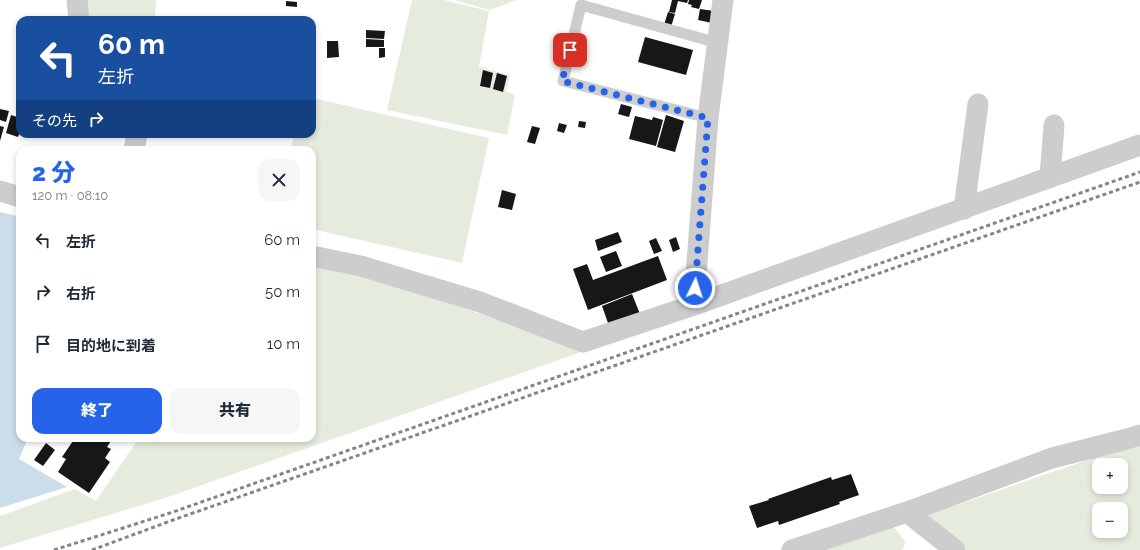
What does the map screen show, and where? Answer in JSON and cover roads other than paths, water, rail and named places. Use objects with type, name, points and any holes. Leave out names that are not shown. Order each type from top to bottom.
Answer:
[{"type":"street","points":[[77,0],[79,16]]},
{"type":"street","points":[[697,304],[695,288],[708,118],[723,0]]},
{"type":"street","points":[[964,209],[978,104]]},
{"type":"street","points":[[1050,177],[1054,125]]},
{"type":"street","points":[[316,257],[361,266],[480,302],[583,342],[697,304],[1140,145]]},
{"type":"street","points":[[0,191],[16,196]]},
{"type":"street","points":[[792,550],[907,512],[1052,458],[1127,439],[1140,434]]},
{"type":"street","points":[[907,512],[955,550]]},
{"type":"lane","points":[[708,118],[562,81],[581,5],[718,43]]},
{"type":"water","points":[[0,212],[16,216],[16,442],[26,442],[19,459],[67,487],[0,508]]},
{"type":"railway","points":[[54,550],[173,512],[1140,172]]},
{"type":"railway","points":[[92,550],[173,520],[1140,182]]}]
